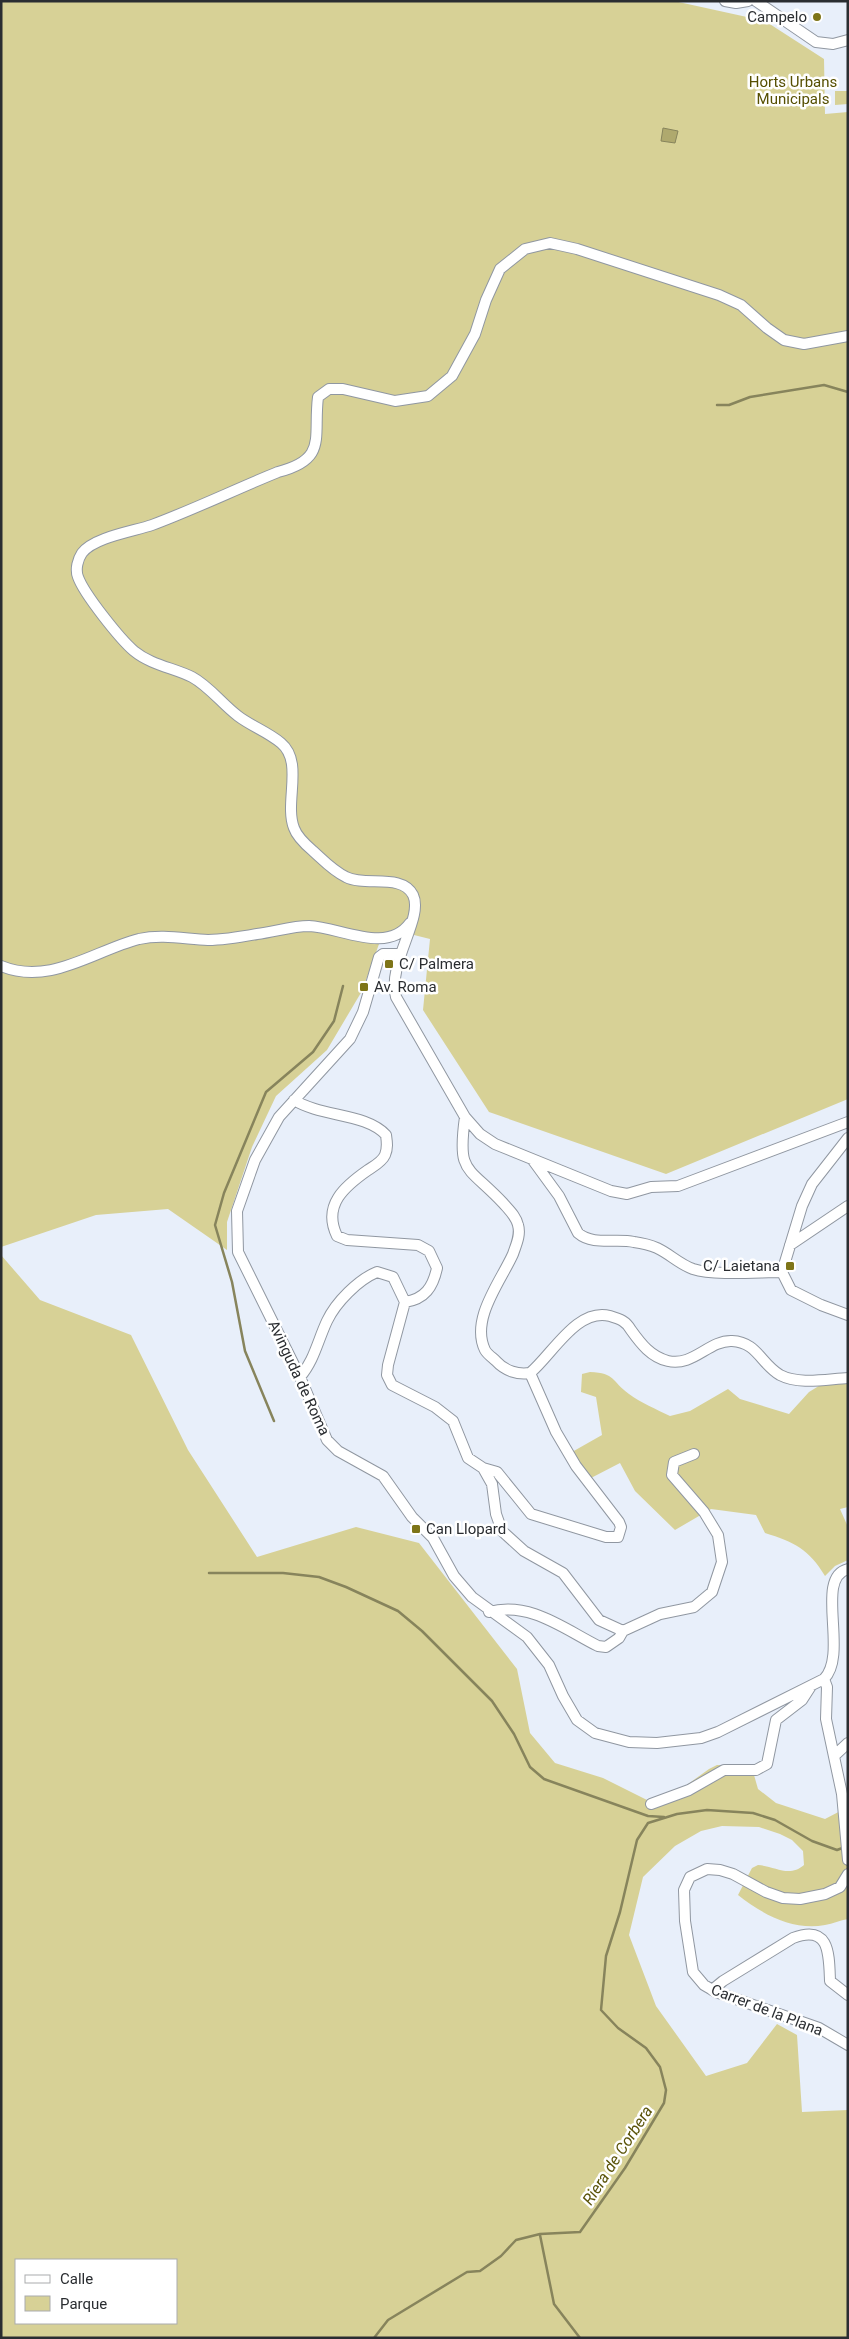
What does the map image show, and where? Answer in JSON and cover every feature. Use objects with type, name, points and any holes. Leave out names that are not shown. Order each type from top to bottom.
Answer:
[{"type":"street","points":[[725,1],[736,3],[748,1]]},
{"type":"street","points":[[756,1],[816,42],[833,44],[848,40]]},
{"type":"street","points":[[848,336],[804,344],[784,340],[741,305],[719,295],[577,249],[550,243],[525,249],[500,269],[486,300],[475,334],[452,376],[428,396],[394,401],[343,389],[329,389],[318,397],[316,444],[310,458],[299,467],[278,472],[151,525],[116,534],[83,551],[77,563],[77,576],[109,622],[135,651],[165,668],[193,677],[236,714],[282,743],[290,756],[290,810],[294,829],[306,844],[347,878],[364,882],[396,884],[407,888],[414,897],[413,918],[400,953],[393,983],[396,997],[464,1117],[488,1139],[612,1191],[627,1194],[651,1187],[678,1186],[848,1122]]},
{"type":"street","points":[[389,938],[402,932],[413,918]]},
{"type":"street","points":[[1,966],[23,973],[45,972],[139,939],[161,936],[210,940],[310,926],[389,938],[398,941],[400,953]]},
{"type":"street","points":[[366,936],[381,959],[400,953]]},
{"type":"street","name":"Avinguda de Roma","points":[[389,938],[383,944],[381,959],[363,1012],[350,1039],[279,1117],[255,1160],[237,1211],[238,1252],[300,1377],[326,1440],[338,1451],[383,1476],[407,1511],[433,1538],[454,1576],[472,1597],[489,1612],[527,1637],[550,1665],[563,1696],[577,1720],[596,1733],[629,1742],[657,1743],[701,1738],[718,1732],[812,1686]]},
{"type":"street","points":[[294,1100],[305,1107],[371,1124],[386,1136],[388,1146],[382,1160],[346,1186],[337,1200],[331,1218],[337,1236],[346,1240],[418,1245],[429,1251],[437,1268],[431,1289],[417,1300],[405,1302]]},
{"type":"street","points":[[464,1117],[461,1148],[462,1160],[469,1171],[514,1214],[519,1226],[518,1241],[483,1320],[482,1334],[485,1350],[500,1366],[516,1373],[530,1373],[542,1364],[570,1329],[592,1317],[606,1315],[626,1322],[639,1342],[656,1358],[670,1362],[688,1361],[729,1341],[746,1343],[780,1374],[797,1380],[848,1378]]},
{"type":"street","points":[[848,1138],[812,1184],[802,1206],[782,1272],[791,1290],[820,1305],[848,1315]]},
{"type":"street","points":[[532,1159],[559,1196],[578,1233],[583,1238],[591,1240],[632,1241],[656,1247],[677,1262],[695,1270],[710,1272],[782,1272]]},
{"type":"street","points":[[790,1244],[848,1206]]},
{"type":"street","points":[[300,1377],[308,1368],[328,1319],[350,1292],[369,1276],[377,1272],[393,1277],[405,1302],[387,1375],[392,1385],[447,1414],[453,1421],[468,1458],[483,1468],[497,1472],[531,1514],[606,1537],[618,1537],[620,1532],[619,1522],[576,1466],[556,1432],[530,1373]]},
{"type":"street","points":[[489,1612],[528,1611],[539,1614],[598,1646],[606,1648],[619,1638],[623,1631],[660,1614],[694,1607],[712,1592],[722,1562],[718,1536],[704,1512],[672,1475],[674,1462],[694,1454]]},
{"type":"street","points":[[483,1468],[492,1484],[496,1514],[502,1532],[524,1551],[563,1573],[600,1620],[623,1631]]},
{"type":"street","points":[[651,1804],[689,1790],[724,1770],[756,1770],[767,1764],[776,1720],[802,1700],[812,1686],[832,1672],[835,1662],[832,1601],[835,1579],[842,1570],[848,1569]]},
{"type":"street","points":[[824,1679],[826,1688],[826,1719],[842,1794],[847,1859]]},
{"type":"street","points":[[834,1756],[848,1743]]},
{"type":"street","name":"Carrer de la Plana","points":[[848,1874],[840,1887],[825,1894],[800,1899],[782,1898],[766,1892],[733,1874],[720,1870],[707,1869],[690,1877],[684,1890],[684,1913],[693,1972],[704,1986],[818,2028],[848,2045]]},
{"type":"street","points":[[712,1990],[723,1981],[793,1938],[804,1934],[817,1936],[824,1940],[829,1952],[830,1981],[848,1995]]},
{"type":"green space","name":"Horts Urbans Municipals","points":[[1,1],[674,1],[765,21],[824,59],[825,114],[848,112],[848,1099],[666,1174],[489,1112],[423,1010],[430,939],[394,930],[383,933],[362,991],[327,1050],[276,1096],[252,1147],[227,1222],[227,1250],[168,1209],[96,1215],[1,1247]]},
{"type":"green space","points":[[835,91],[848,91],[848,104],[835,105]]},
{"type":"green space","points":[[1,1255],[40,1300],[131,1335],[188,1450],[257,1557],[356,1527],[419,1543],[517,1669],[530,1733],[555,1763],[603,1778],[651,1802],[684,1787],[717,1765],[733,1765],[748,1770],[754,1775],[758,1789],[776,1803],[825,1819],[848,1807],[848,1919],[825,1925],[801,1926],[778,1919],[747,1902],[738,1895],[752,1868],[758,1865],[793,1871],[804,1865],[803,1851],[792,1840],[759,1827],[722,1826],[701,1831],[675,1846],[643,1877],[629,1935],[656,2006],[706,2076],[747,2063],[777,2024],[797,2035],[802,2112],[848,2110],[848,2338],[1,2338]]},
{"type":"green space","points":[[590,1372],[609,1376],[634,1397],[670,1416],[690,1411],[728,1389],[740,1399],[789,1414],[809,1392],[827,1381],[848,1384],[848,1507],[840,1509],[848,1527],[848,1560],[835,1566],[825,1576],[807,1553],[793,1543],[765,1533],[756,1515],[711,1509],[675,1530],[635,1491],[620,1463],[591,1478],[572,1452],[602,1435],[596,1397],[581,1392],[582,1374]]},
{"type":"shaded area","points":[[663,128],[678,131],[675,143],[661,141]]},
{"type":"waterway","points":[[717,405],[729,405],[750,397],[824,385],[848,392]]},
{"type":"waterway","points":[[274,1421],[245,1351],[232,1282],[215,1225],[224,1193],[266,1092],[313,1052],[334,1021],[343,986]]},
{"type":"waterway","points":[[209,1573],[283,1573],[319,1577],[398,1611],[422,1631],[492,1701],[514,1734],[530,1767],[544,1779],[648,1816],[664,1817]]},
{"type":"waterway","name":"Riera de Corbera","points":[[374,2338],[388,2320],[467,2272],[480,2271],[501,2256],[516,2240],[540,2234],[580,2232],[625,2168],[664,2103],[666,2090],[660,2067],[646,2048],[618,2028],[601,2010],[606,1956],[620,1912],[637,1840],[648,1823],[677,1814],[707,1810],[753,1813],[775,1820],[812,1841],[837,1850],[845,1847]]},
{"type":"waterway","points":[[540,2235],[554,2304],[580,2338]]},
{"type":"place","name":"Campelo","points":[[817,17]]},
{"type":"place","name":"C/ Palmera","points":[[389,964]]},
{"type":"place","name":"Av. Roma","points":[[364,987]]},
{"type":"place","name":"C/ Laietana","points":[[790,1266]]},
{"type":"place","name":"Can Llopard","points":[[416,1529]]}]
